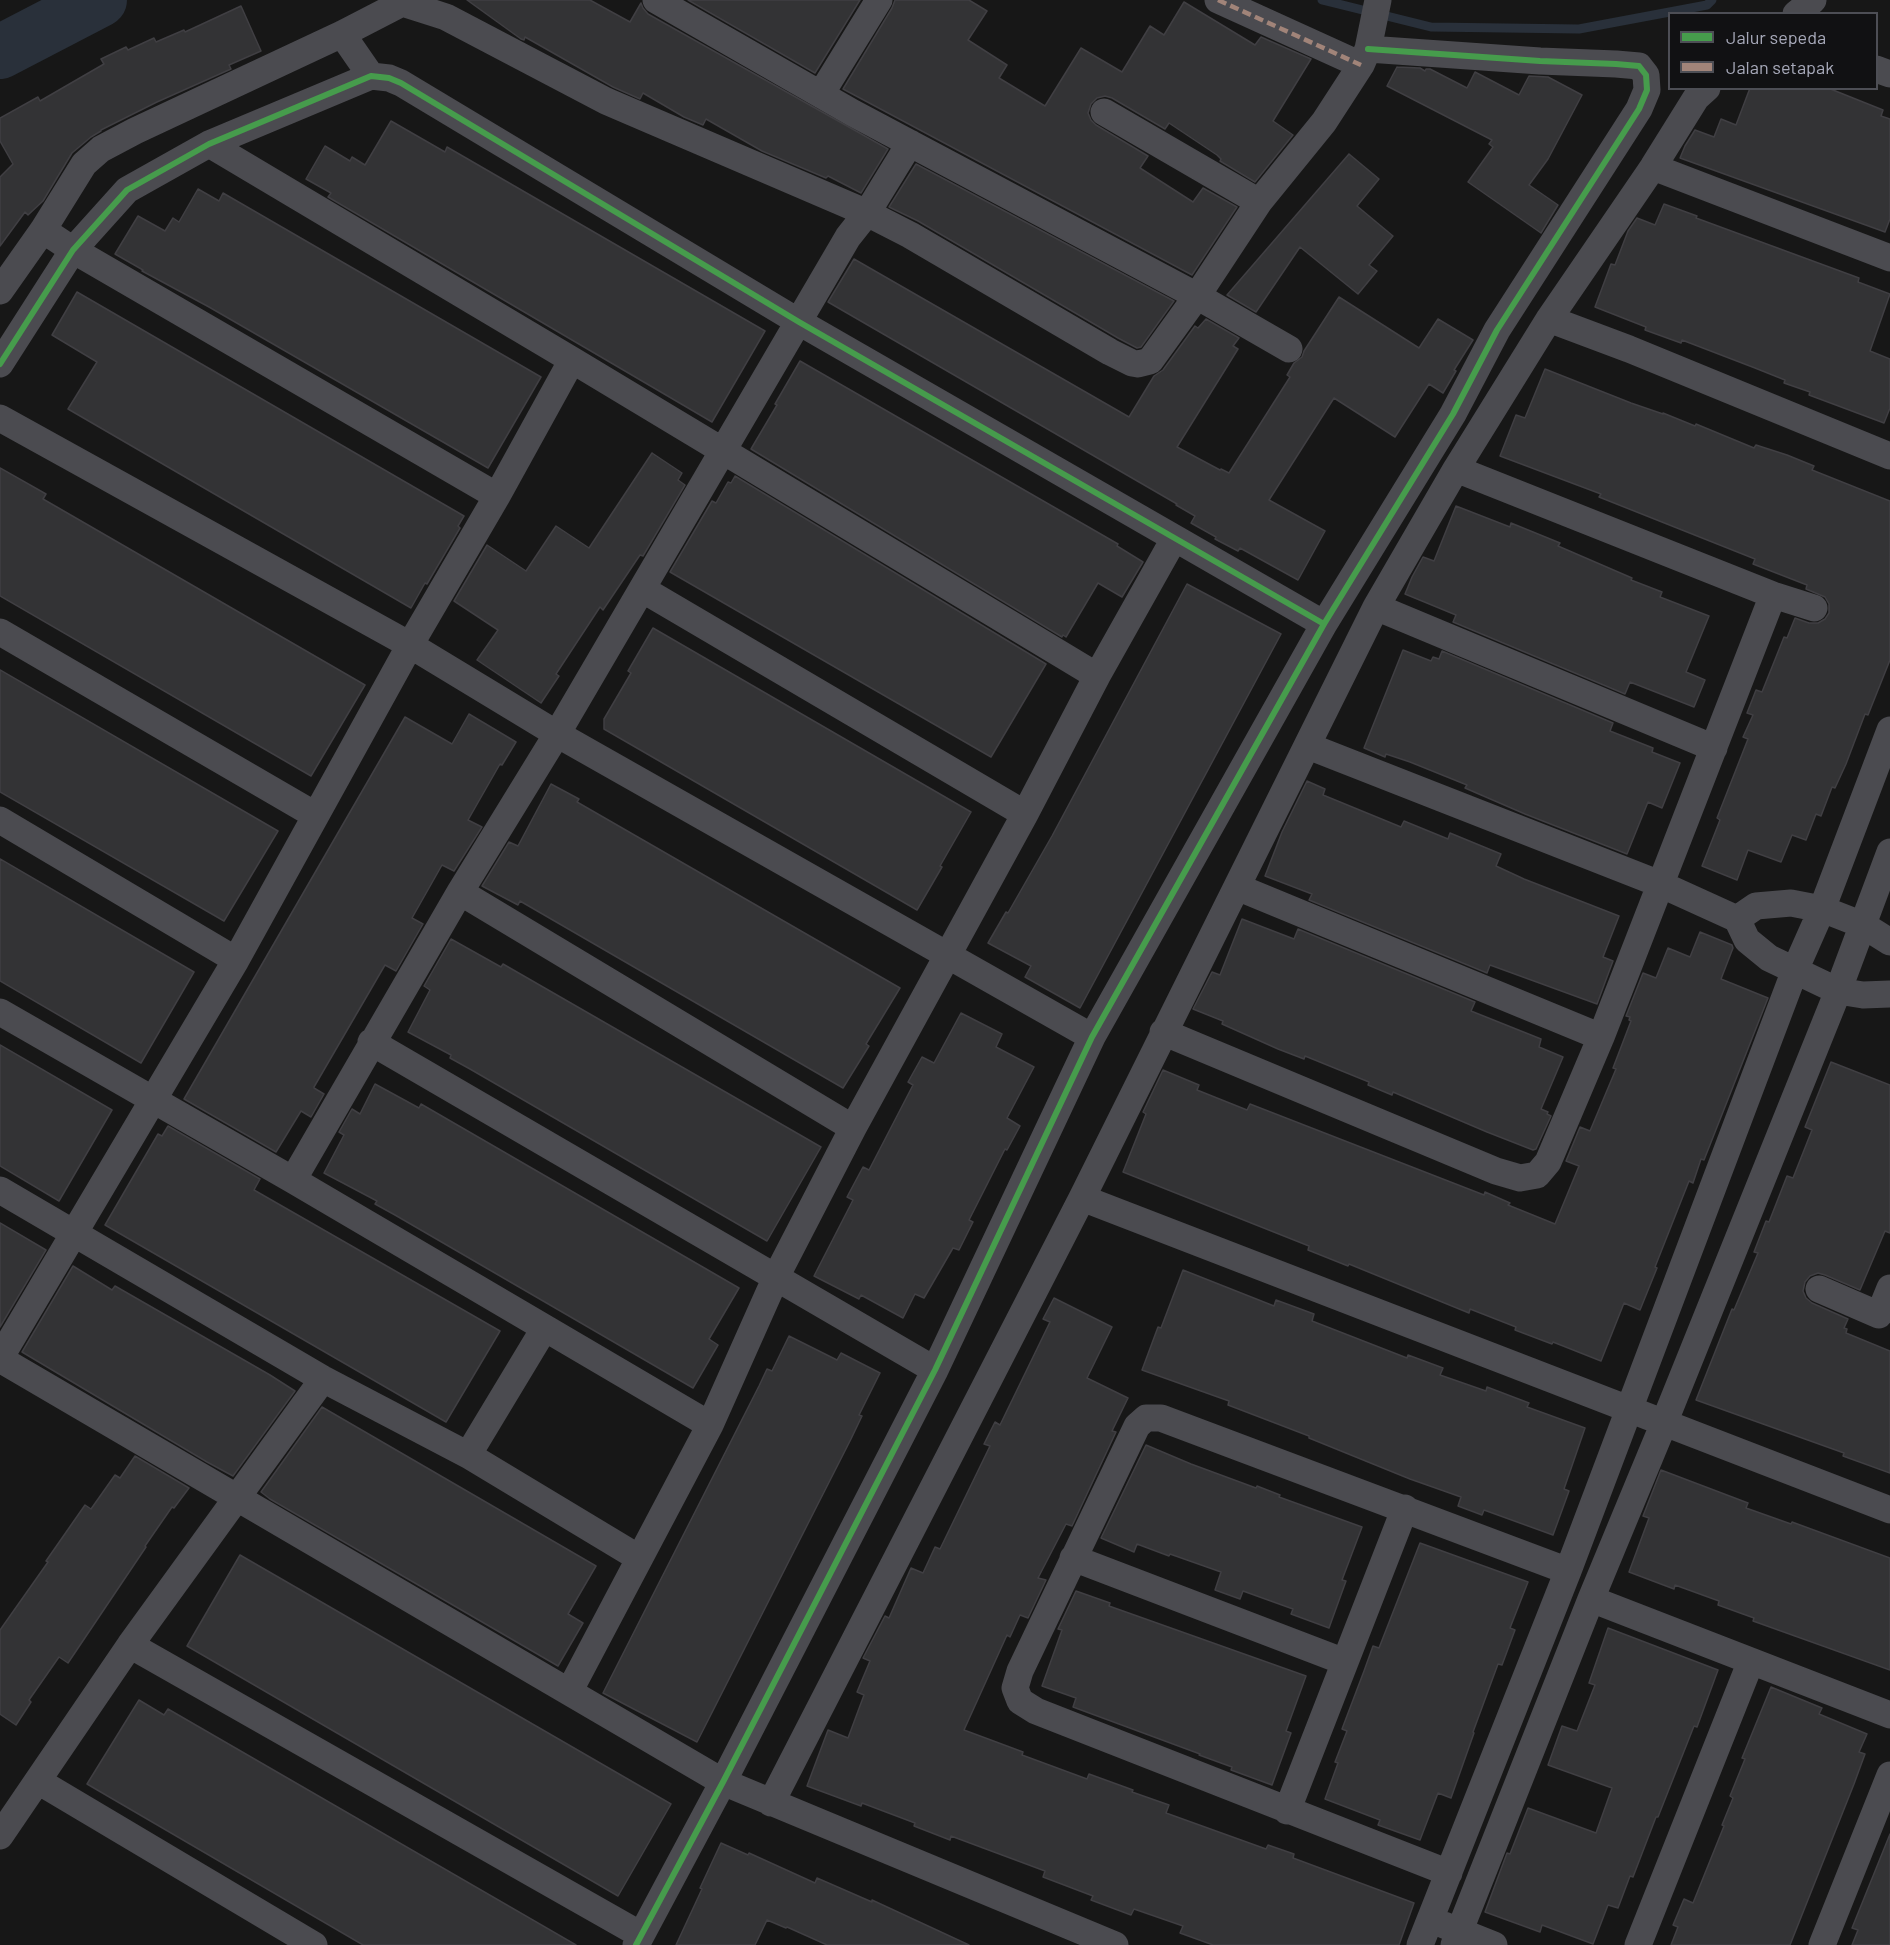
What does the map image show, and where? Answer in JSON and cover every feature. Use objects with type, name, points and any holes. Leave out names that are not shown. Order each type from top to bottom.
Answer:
[{"type":"street","points":[[656,0],[910,143],[1197,296],[1289,350]]},
{"type":"street","points":[[821,94],[879,0]]},
{"type":"street","points":[[130,1645],[639,1940],[723,1782],[934,1370],[1092,1037],[1324,624],[1453,414],[1497,330],[1638,109],[1647,90],[1647,75],[1639,66],[1366,51],[1218,0]]},
{"type":"street","points":[[0,291],[43,230],[84,164],[101,149],[135,130],[342,34],[401,1],[446,17],[606,101],[867,213],[910,235],[1110,352],[1138,364],[1150,361],[1197,296],[1259,202],[1324,122],[1366,51],[1378,0]]},
{"type":"street","points":[[1798,12],[1813,0]]},
{"type":"street","points":[[342,34],[371,76]]},
{"type":"street","points":[[0,364],[73,250],[127,190],[208,144],[371,76],[389,78],[401,83],[800,322],[1324,624]]},
{"type":"street","points":[[771,1803],[1082,1198],[1376,607],[1456,469],[1549,319],[1653,167],[1696,98],[1705,90]]},
{"type":"street","points":[[1104,112],[1259,202]]},
{"type":"street","points":[[292,1180],[371,1042],[557,734],[848,237],[867,213],[910,143]]},
{"type":"street","points":[[208,144],[723,450],[1097,676]]},
{"type":"street","points":[[1653,167],[1890,258]]},
{"type":"street","points":[[43,230],[73,250],[497,496]]},
{"type":"street","points":[[1549,319],[1890,456]]},
{"type":"street","points":[[572,360],[497,496],[410,645],[236,960],[0,1359],[723,1782],[1115,1945]]},
{"type":"street","points":[[0,418],[410,645],[557,734],[1092,1037]]},
{"type":"street","points":[[1456,469],[1773,595],[1814,608]]},
{"type":"street","points":[[569,1692],[710,1425],[776,1277],[853,1128],[1025,814],[1097,676],[1174,539]]},
{"type":"street","points":[[642,589],[1025,814]]},
{"type":"street","points":[[1163,1032],[1496,1171],[1520,1178],[1537,1175],[1548,1162],[1601,1037],[1773,595]]},
{"type":"street","points":[[1376,607],[1714,748]]},
{"type":"street","points":[[0,632],[315,815]]},
{"type":"street","points":[[1420,1945],[1568,1571],[1794,969],[1822,909],[1890,730]]},
{"type":"street","points":[[1308,746],[1660,884],[1737,919],[1747,940],[1769,958],[1838,991],[1863,995],[1890,994]]},
{"type":"street","points":[[0,820],[236,960]]},
{"type":"street","points":[[1457,1938],[1591,1599],[1838,991],[1890,852]]},
{"type":"street","points":[[1237,887],[1601,1037]]},
{"type":"street","points":[[460,892],[853,1128]]},
{"type":"street","points":[[1737,919],[1756,906],[1791,903],[1822,909],[1863,925],[1890,942]]},
{"type":"street","points":[[0,1012],[710,1425]]},
{"type":"street","points":[[371,1042],[934,1370]]},
{"type":"street","points":[[0,1190],[323,1379],[468,1455],[639,1558]]},
{"type":"street","points":[[1082,1198],[1890,1510]]},
{"type":"street","points":[[1819,1289],[1885,1317],[1890,1288]]},
{"type":"street","points":[[468,1455],[544,1329]]},
{"type":"street","points":[[0,1836],[130,1645],[323,1379]]},
{"type":"street","points":[[1449,1874],[1036,1711],[1020,1701],[1015,1688],[1020,1671],[1137,1426],[1146,1418],[1161,1418],[1568,1571]]},
{"type":"street","points":[[1287,1811],[1405,1508]]},
{"type":"street","points":[[1073,1558],[1345,1662]]},
{"type":"street","points":[[1591,1599],[1890,1716]]},
{"type":"street","points":[[1638,1945],[1750,1661]]},
{"type":"street","points":[[1822,1945],[1890,1775]]},
{"type":"street","points":[[38,1781],[275,1935],[314,1945]]},
{"type":"street","points":[[1431,1920],[1457,1938],[1494,1945]]},
{"type":"building","points":[[467,0],[590,0],[630,22],[641,3],[648,14],[888,149],[861,193],[828,176],[826,178],[762,151],[706,119],[703,125],[684,117],[643,93],[640,99],[613,87],[525,37],[524,40],[521,39]]},
{"type":"building","points":[[688,0],[860,0],[815,73]]},
{"type":"building","points":[[895,0],[969,0],[987,11],[968,40],[1007,65],[999,78],[1045,106],[1081,48],[1122,72],[1150,26],[1164,35],[1184,2],[1255,45],[1261,37],[1311,59],[1273,121],[1293,135],[1255,182],[1220,161],[1217,155],[1169,123],[1165,129],[1105,96],[1097,98],[1091,104],[1088,113],[1096,125],[1148,156],[1140,168],[1193,202],[1203,188],[1237,207],[1192,275],[843,89]]},
{"type":"building","points":[[241,6],[261,51],[229,65],[231,69],[157,102],[91,137],[72,153],[43,201],[28,215],[25,212],[0,246],[0,177],[13,164],[0,141],[0,118],[38,97],[40,101],[104,64],[101,59],[126,47],[128,50],[154,38],[156,42],[184,30],[185,32]]},
{"type":"building","points":[[1397,67],[1420,68],[1425,71],[1430,69],[1467,88],[1475,72],[1519,95],[1529,76],[1548,77],[1582,95],[1548,159],[1529,185],[1558,205],[1541,233],[1468,182],[1493,147],[1489,144],[1492,140],[1387,86]]},
{"type":"building","points":[[1749,90],[1833,90],[1883,110],[1881,116],[1890,119],[1890,219],[1885,232],[1680,158],[1695,130],[1714,137],[1721,119],[1736,125]]},
{"type":"building","points":[[391,121],[445,152],[447,147],[765,331],[712,422],[328,197],[331,193],[306,179],[325,146],[350,161],[352,157],[365,165]]},
{"type":"building","points":[[1349,154],[1379,179],[1357,206],[1393,236],[1369,265],[1377,271],[1358,294],[1300,247],[1256,312],[1227,295]]},
{"type":"building","points":[[916,164],[1174,301],[1141,347],[1137,348],[1118,338],[918,221],[889,207]]},
{"type":"building","points":[[198,189],[219,201],[223,193],[541,377],[488,468],[115,254],[138,216],[165,231],[173,218],[179,222]]},
{"type":"building","points":[[1664,204],[1859,278],[1858,282],[1890,294],[1870,351],[1890,359],[1890,408],[1884,423],[1809,395],[1810,392],[1784,383],[1785,380],[1682,340],[1681,343],[1645,330],[1646,327],[1595,307],[1611,264],[1615,265],[1628,231],[1637,218],[1655,225]]},
{"type":"building","points":[[854,259],[1129,417],[1154,376],[1163,370],[1195,326],[1198,328],[1206,319],[1239,338],[1233,346],[1238,349],[1177,447],[1229,473],[1290,377],[1287,375],[1294,363],[1302,357],[1339,297],[1419,348],[1438,319],[1473,340],[1443,393],[1429,384],[1395,437],[1334,398],[1269,500],[1325,531],[1298,580],[1240,548],[1238,551],[1215,539],[1216,537],[1191,523],[1195,516],[1177,504],[828,302]]},
{"type":"building","points":[[77,292],[464,516],[458,526],[460,528],[411,608],[68,409],[97,362],[52,335]]},
{"type":"building","points":[[800,361],[1118,544],[1117,546],[1143,562],[1122,597],[1098,583],[1066,637],[1063,635],[1062,637],[751,449]]},
{"type":"building","points":[[1545,369],[1631,403],[1695,426],[1696,424],[1754,448],[1756,445],[1787,455],[1814,466],[1812,470],[1890,501],[1890,660],[1868,715],[1865,714],[1846,764],[1835,788],[1832,787],[1821,816],[1816,814],[1806,840],[1792,835],[1781,862],[1748,850],[1737,880],[1702,866],[1720,820],[1717,818],[1748,739],[1743,737],[1753,715],[1747,713],[1756,690],[1762,692],[1784,637],[1787,638],[1795,618],[1809,623],[1818,623],[1829,613],[1829,604],[1825,597],[1806,589],[1807,585],[1753,564],[1755,559],[1599,497],[1601,494],[1500,456],[1516,415],[1525,418]]},
{"type":"building","points":[[652,453],[682,473],[678,480],[685,485],[643,556],[640,555],[603,610],[600,607],[556,674],[559,676],[541,703],[477,660],[498,630],[454,601],[487,545],[526,571],[556,526],[589,548]]},
{"type":"building","points":[[0,468],[46,494],[43,499],[365,685],[311,776],[0,596]]},
{"type":"building","points":[[735,476],[1046,664],[991,757],[670,572],[712,501],[716,503],[728,482],[731,483]]},
{"type":"building","points":[[1456,506],[1510,527],[1511,523],[1560,543],[1558,546],[1662,592],[1660,597],[1709,616],[1686,672],[1705,680],[1694,707],[1630,682],[1625,694],[1453,622],[1456,615],[1405,594],[1423,557],[1434,561]]},
{"type":"building","points":[[1187,584],[1281,634],[1080,1008],[1025,977],[1031,966],[988,943],[1052,836]]},
{"type":"building","points":[[653,628],[971,812],[917,910],[604,729],[604,719],[631,673],[628,671]]},
{"type":"building","points":[[1403,650],[1431,661],[1433,657],[1439,659],[1442,651],[1613,723],[1610,731],[1653,748],[1652,752],[1680,763],[1662,808],[1648,802],[1627,854],[1525,814],[1465,788],[1467,785],[1410,762],[1386,754],[1385,757],[1364,748]]},
{"type":"building","points":[[0,670],[278,831],[224,921],[0,792]]},
{"type":"building","points":[[469,714],[516,742],[502,765],[500,764],[468,820],[482,827],[454,871],[442,865],[412,918],[423,924],[396,971],[385,965],[314,1087],[324,1094],[311,1117],[301,1111],[276,1152],[184,1099],[405,717],[452,744]]},
{"type":"building","points":[[1307,781],[1325,789],[1323,795],[1401,827],[1404,821],[1448,839],[1450,833],[1501,854],[1496,866],[1619,916],[1603,957],[1613,961],[1597,1004],[1490,965],[1487,973],[1309,900],[1312,894],[1265,876],[1282,832]]},
{"type":"building","points":[[551,784],[579,799],[577,802],[900,988],[866,1044],[869,1046],[843,1088],[520,901],[518,905],[482,886],[509,842],[518,846]]},
{"type":"building","points":[[0,859],[194,972],[141,1063],[0,981]]},
{"type":"building","points":[[1242,919],[1294,939],[1298,929],[1475,1002],[1471,1011],[1541,1039],[1539,1047],[1563,1057],[1541,1109],[1551,1116],[1536,1149],[1533,1150],[1487,1132],[1393,1092],[1392,1095],[1368,1085],[1369,1082],[1305,1056],[1304,1059],[1278,1049],[1222,1024],[1223,1021],[1193,1009],[1212,972],[1220,975]]},
{"type":"building","points":[[1700,932],[1732,945],[1733,948],[1721,979],[1768,998],[1704,1160],[1701,1159],[1693,1183],[1689,1181],[1640,1310],[1624,1303],[1601,1361],[1515,1330],[1516,1327],[1470,1309],[1469,1313],[1349,1264],[1348,1266],[1308,1250],[1309,1246],[1123,1172],[1146,1114],[1143,1112],[1163,1070],[1199,1085],[1197,1090],[1247,1110],[1250,1104],[1484,1195],[1485,1192],[1510,1203],[1508,1205],[1555,1224],[1579,1166],[1566,1161],[1580,1127],[1590,1131],[1616,1069],[1613,1068],[1631,1021],[1630,1017],[1626,1016],[1643,973],[1656,978],[1668,948],[1690,957]]},
{"type":"building","points":[[451,939],[501,967],[503,964],[821,1147],[767,1241],[408,1032],[430,990],[424,986]]},
{"type":"building","points":[[961,1013],[1002,1034],[996,1047],[1034,1067],[1007,1118],[1020,1126],[1007,1150],[1005,1149],[969,1220],[973,1222],[959,1250],[953,1248],[924,1298],[915,1294],[903,1318],[861,1295],[859,1299],[814,1276],[853,1200],[847,1197],[863,1167],[869,1170],[913,1085],[908,1082],[922,1057],[934,1063]]},
{"type":"building","points":[[0,1045],[112,1110],[59,1201],[0,1166]]},
{"type":"building","points":[[1831,1062],[1890,1085],[1890,1233],[1885,1231],[1860,1290],[1818,1273],[1810,1276],[1805,1282],[1803,1291],[1812,1303],[1848,1319],[1844,1328],[1847,1329],[1846,1333],[1890,1351],[1890,1473],[1843,1456],[1844,1453],[1696,1400],[1732,1309],[1734,1310],[1758,1253],[1754,1252],[1766,1221],[1769,1222],[1787,1176],[1793,1178],[1812,1130],[1805,1127]]},
{"type":"building","points":[[375,1084],[419,1108],[421,1104],[739,1288],[709,1339],[718,1345],[693,1388],[375,1204],[377,1201],[324,1173],[344,1135],[339,1132],[352,1109],[360,1114]]},
{"type":"building","points":[[168,1126],[260,1179],[254,1190],[500,1331],[446,1422],[105,1225],[158,1134],[162,1136]]},
{"type":"building","points":[[0,1223],[46,1250],[0,1327]]},
{"type":"building","points":[[73,1266],[112,1290],[115,1286],[295,1391],[233,1476],[22,1352]]},
{"type":"building","points":[[1183,1270],[1274,1306],[1276,1300],[1314,1314],[1312,1321],[1407,1358],[1408,1355],[1443,1368],[1440,1375],[1486,1391],[1487,1387],[1529,1403],[1527,1407],[1585,1428],[1564,1489],[1569,1491],[1553,1535],[1484,1510],[1482,1515],[1458,1506],[1461,1497],[1410,1479],[1228,1405],[1229,1401],[1142,1370]]},
{"type":"building","points":[[1054,1298],[1112,1327],[1087,1378],[1128,1398],[1112,1431],[1116,1432],[1072,1526],[1066,1524],[1038,1578],[1046,1580],[1028,1618],[1020,1615],[1010,1637],[1007,1635],[964,1730],[1087,1779],[1089,1774],[1133,1790],[1132,1792],[1169,1805],[1166,1813],[1266,1849],[1268,1845],[1294,1854],[1293,1858],[1414,1903],[1399,1945],[1213,1945],[1180,1933],[1183,1926],[1134,1909],[1131,1915],[1091,1900],[1093,1896],[1043,1877],[1045,1871],[951,1836],[950,1840],[914,1826],[915,1823],[807,1786],[828,1730],[848,1738],[864,1695],[857,1692],[870,1661],[863,1658],[885,1616],[889,1618],[911,1568],[923,1573],[935,1547],[940,1549],[990,1446],[984,1444],[995,1422],[1000,1425],[1050,1322],[1043,1319]]},
{"type":"building","points":[[789,1336],[837,1360],[841,1353],[880,1373],[859,1415],[862,1416],[851,1439],[697,1742],[603,1693],[767,1369],[772,1371]]},
{"type":"building","points":[[322,1407],[596,1566],[568,1614],[583,1623],[558,1666],[261,1492]]},
{"type":"building","points":[[1146,1445],[1362,1527],[1342,1580],[1346,1581],[1329,1628],[1291,1614],[1293,1609],[1243,1591],[1240,1599],[1215,1590],[1221,1572],[1137,1544],[1134,1552],[1101,1538]]},
{"type":"building","points":[[135,1456],[189,1488],[174,1508],[172,1507],[145,1546],[68,1663],[59,1657],[29,1700],[31,1702],[16,1725],[0,1714],[0,1630],[85,1505],[91,1509],[115,1475],[120,1478]]},
{"type":"building","points":[[1661,1470],[1748,1503],[1746,1508],[1791,1524],[1792,1522],[1890,1558],[1890,1670],[1753,1621],[1754,1618],[1718,1605],[1719,1601],[1675,1585],[1674,1589],[1629,1572],[1649,1518],[1643,1516]]},
{"type":"building","points":[[1420,1543],[1528,1582],[1510,1628],[1515,1630],[1502,1665],[1498,1664],[1451,1798],[1438,1793],[1420,1840],[1378,1825],[1380,1820],[1325,1799],[1338,1763],[1335,1762],[1347,1731],[1342,1729],[1373,1646],[1379,1648]]},
{"type":"building","points":[[240,1555],[671,1804],[618,1896],[187,1646]]},
{"type":"building","points":[[1076,1591],[1110,1603],[1109,1606],[1306,1676],[1286,1731],[1291,1733],[1272,1785],[1231,1770],[1232,1767],[1200,1754],[1073,1707],[1076,1698],[1042,1686],[1062,1630],[1058,1629]]},
{"type":"building","points":[[1608,1628],[1718,1670],[1697,1727],[1694,1726],[1633,1877],[1630,1876],[1618,1908],[1608,1905],[1593,1944],[1542,1925],[1540,1932],[1485,1912],[1507,1853],[1510,1854],[1528,1808],[1596,1833],[1612,1788],[1548,1765],[1562,1726],[1577,1731],[1595,1685],[1589,1683]]},
{"type":"building","points":[[1771,1687],[1822,1708],[1819,1714],[1867,1734],[1859,1752],[1865,1754],[1854,1784],[1790,1945],[1671,1945],[1678,1927],[1673,1925],[1684,1899],[1693,1903],[1724,1826],[1722,1825],[1733,1798],[1730,1796],[1745,1759],[1742,1758]]},
{"type":"building","points":[[139,1700],[164,1715],[168,1709],[576,1945],[363,1945],[87,1784]]},
{"type":"building","points":[[1890,1834],[1890,1945],[1852,1945],[1858,1930],[1852,1928]]},
{"type":"building","points":[[721,1843],[815,1883],[817,1878],[872,1902],[872,1900],[969,1945],[827,1945],[767,1920],[755,1945],[676,1945]]},
{"type":"waterway","points":[[0,52],[100,0]]},
{"type":"waterway","points":[[1322,0],[1431,27],[1579,29],[1668,12]]},
{"type":"waterway","points":[[1670,12],[1707,5],[1712,0]]},
{"type":"marked path","points":[[1218,0],[1361,65]]},
{"type":"cycle path","points":[[636,1945],[723,1782],[935,1370],[1092,1037],[1324,624],[1453,414],[1497,330],[1639,109],[1647,90],[1646,75],[1639,66],[1368,49]]},
{"type":"cycle path","points":[[0,364],[73,250],[127,190],[209,144],[371,76],[389,78],[401,83],[799,322],[1324,624]]}]
